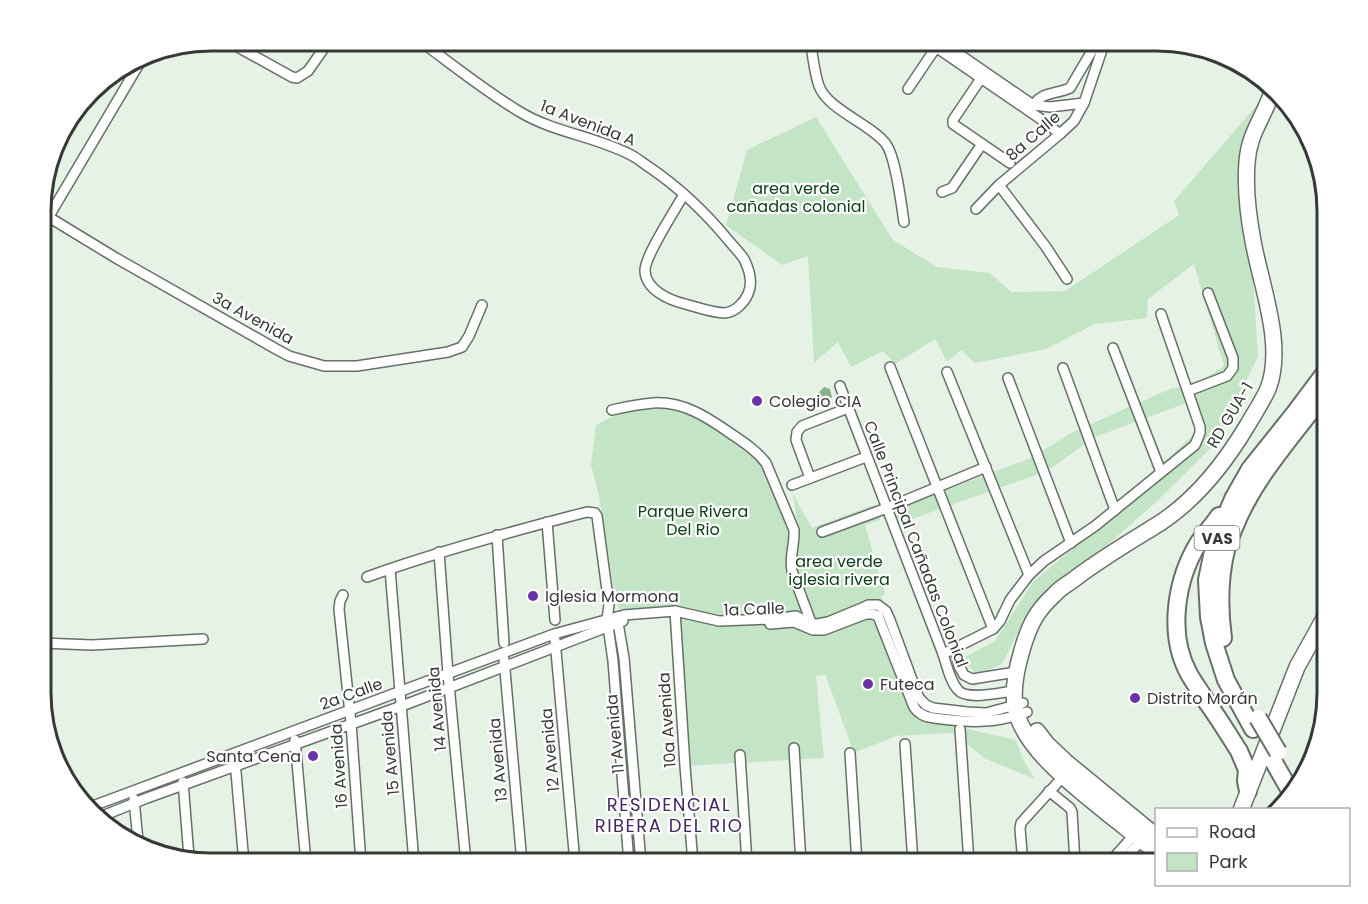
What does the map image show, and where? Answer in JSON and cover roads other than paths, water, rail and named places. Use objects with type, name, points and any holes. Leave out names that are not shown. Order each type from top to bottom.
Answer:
[{"type":"highway","name":"VAS","points":[[1292,778],[1275,756],[1226,680],[1214,643],[1209,617],[1207,580],[1215,542],[1233,499],[1250,469],[1317,383]]},
{"type":"highway","name":"VAS","points":[[1255,724],[1224,644],[1220,619],[1220,579],[1226,548],[1241,510],[1261,477],[1317,403]]},
{"type":"highway","points":[[1233,499],[1200,541],[1186,568],[1180,589],[1177,633],[1181,656],[1188,674],[1223,725],[1242,758],[1247,770],[1248,791]]},
{"type":"highway","name":"VAS","points":[[1275,756],[1288,785]]},
{"type":"main road","name":"RD GUA-1","points":[[1019,706],[1016,672],[1029,628],[1042,607],[1056,592],[1103,558],[1169,517],[1194,495],[1212,477],[1232,451],[1268,388],[1274,354],[1273,334],[1253,241],[1248,203],[1247,159],[1258,121],[1271,100]]},
{"type":"main road","points":[[1241,808],[1297,667],[1317,631]]},
{"type":"main road","points":[[1019,706],[1028,736],[1059,776],[1143,835]]},
{"type":"main road","points":[[1019,706],[1053,751],[1101,791],[1155,850]]},
{"type":"main road","points":[[1059,776],[1084,788],[1101,791]]},
{"type":"street","points":[[246,51],[297,78],[308,70],[321,51]]},
{"type":"street","name":"1a Avenida A","points":[[435,51],[521,113],[561,131],[595,139],[632,155],[672,182],[712,220],[744,259],[751,280],[750,289],[745,301],[732,312],[723,313],[672,300],[659,293],[649,282],[645,271],[648,256],[684,194]]},
{"type":"street","points":[[812,51],[820,88],[838,108],[878,136],[892,156],[904,222]]},
{"type":"street","points":[[908,88],[933,51]]},
{"type":"street","points":[[950,51],[1032,109],[1060,134]]},
{"type":"street","points":[[1032,109],[1037,99],[1042,96],[1070,88],[1092,51]]},
{"type":"street","name":"8a Calle","points":[[976,209],[999,185],[1074,121],[1084,104],[1101,51]]},
{"type":"street","points":[[51,205],[135,70]]},
{"type":"street","points":[[984,75],[952,124],[1010,163]]},
{"type":"street","points":[[1032,109],[1084,104]]},
{"type":"street","points":[[942,192],[952,188],[982,144]]},
{"type":"street","points":[[999,185],[1067,279]]},
{"type":"street","name":"3a Avenida","points":[[51,219],[276,349],[289,356],[324,366],[357,366],[448,352],[462,347],[482,305]]},
{"type":"street","points":[[1188,391],[1227,376],[1233,368],[1233,358],[1208,293]]},
{"type":"street","points":[[944,654],[993,629],[1000,621],[1010,600],[1029,575],[1044,561],[1095,526],[1195,445],[1200,426],[1161,314]]},
{"type":"street","points":[[1113,348],[1161,472]]},
{"type":"street","points":[[890,367],[993,629]]},
{"type":"street","points":[[1063,368],[1115,510]]},
{"type":"street","points":[[947,372],[1029,575]]},
{"type":"street","points":[[1008,378],[1071,543]]},
{"type":"street","name":"Calle Principal Cañadas Colonial","points":[[840,386],[956,689],[964,695],[1019,706]]},
{"type":"street","points":[[612,410],[654,403],[684,407],[708,418],[759,454],[766,462],[794,530],[795,539],[790,562],[813,627]]},
{"type":"street","points":[[810,478],[796,440],[797,432],[802,426],[848,408]]},
{"type":"street","points":[[792,485],[866,457]]},
{"type":"street","points":[[822,532],[986,467]]},
{"type":"street","name":"11 Avenida","points":[[547,522],[587,512],[595,513],[598,518],[609,605],[617,620],[624,658],[640,853]]},
{"type":"street","points":[[367,577],[439,552],[547,522],[555,620]]},
{"type":"street","points":[[497,535],[504,643]]},
{"type":"street","name":"14 Avenida","points":[[439,552],[465,853]]},
{"type":"street","name":"15 Avenida","points":[[390,569],[413,853]]},
{"type":"street","name":"16 Avenida","points":[[343,595],[339,609],[350,710],[360,853]]},
{"type":"street","name":"1a Calle","points":[[617,620],[675,614],[703,624],[720,626],[794,622],[813,627],[868,605],[878,605],[880,611],[890,620],[919,698],[926,705],[933,708],[986,713],[1019,706]]},
{"type":"street","name":"10a Avenida","points":[[675,614],[692,853]]},
{"type":"street","name":"11 Avenida","points":[[617,620],[613,661],[628,853]]},
{"type":"street","name":"2a Calle","points":[[97,805],[554,634],[617,620]]},
{"type":"street","name":"2a Calle","points":[[107,814],[450,687],[617,620]]},
{"type":"street","name":"12 Avenida","points":[[554,634],[574,853]]},
{"type":"street","points":[[51,643],[92,645],[203,639]]},
{"type":"street","name":"Calle Principal Cañadas Colonial","points":[[955,647],[959,666],[964,675],[972,679],[1016,672]]},
{"type":"street","name":"13 Avenida","points":[[503,654],[521,853]]},
{"type":"street","points":[[960,729],[968,853]]},
{"type":"street","points":[[294,731],[305,853]]},
{"type":"street","points":[[905,744],[911,853]]},
{"type":"street","points":[[794,748],[800,853]]},
{"type":"street","points":[[234,753],[243,853]]},
{"type":"street","points":[[850,753],[856,853]]},
{"type":"street","points":[[740,755],[746,853]]},
{"type":"street","points":[[182,772],[189,851]]},
{"type":"street","points":[[1022,853],[1020,826],[1059,776]]},
{"type":"street","points":[[1049,791],[1070,808],[1074,853]]},
{"type":"street","points":[[133,792],[138,835]]},
{"type":"street","points":[[1121,853],[1143,835]]},
{"type":"street","points":[[1129,853],[1143,835]]},
{"type":"place","name":"Colegio CIA","points":[[757,401]]},
{"type":"place","name":"Iglesia Mormona","points":[[533,596]]},
{"type":"place","name":"Futeca","points":[[868,684]]},
{"type":"place","name":"Distrito Morán","points":[[1135,698]]},
{"type":"place","name":"Santa Cena","points":[[313,756]]},
{"type":"district","name":"RESIDENCIAL RIBERA DEL RIO","points":[[669,814]]},
{"type":"park label","name":"area verde cañadas colonial","points":[[796,197]]},
{"type":"park label","name":"Parque Rivera Del Rio","points":[[693,520]]},
{"type":"park label","name":"area verde iglesia rivera","points":[[839,570]]}]
